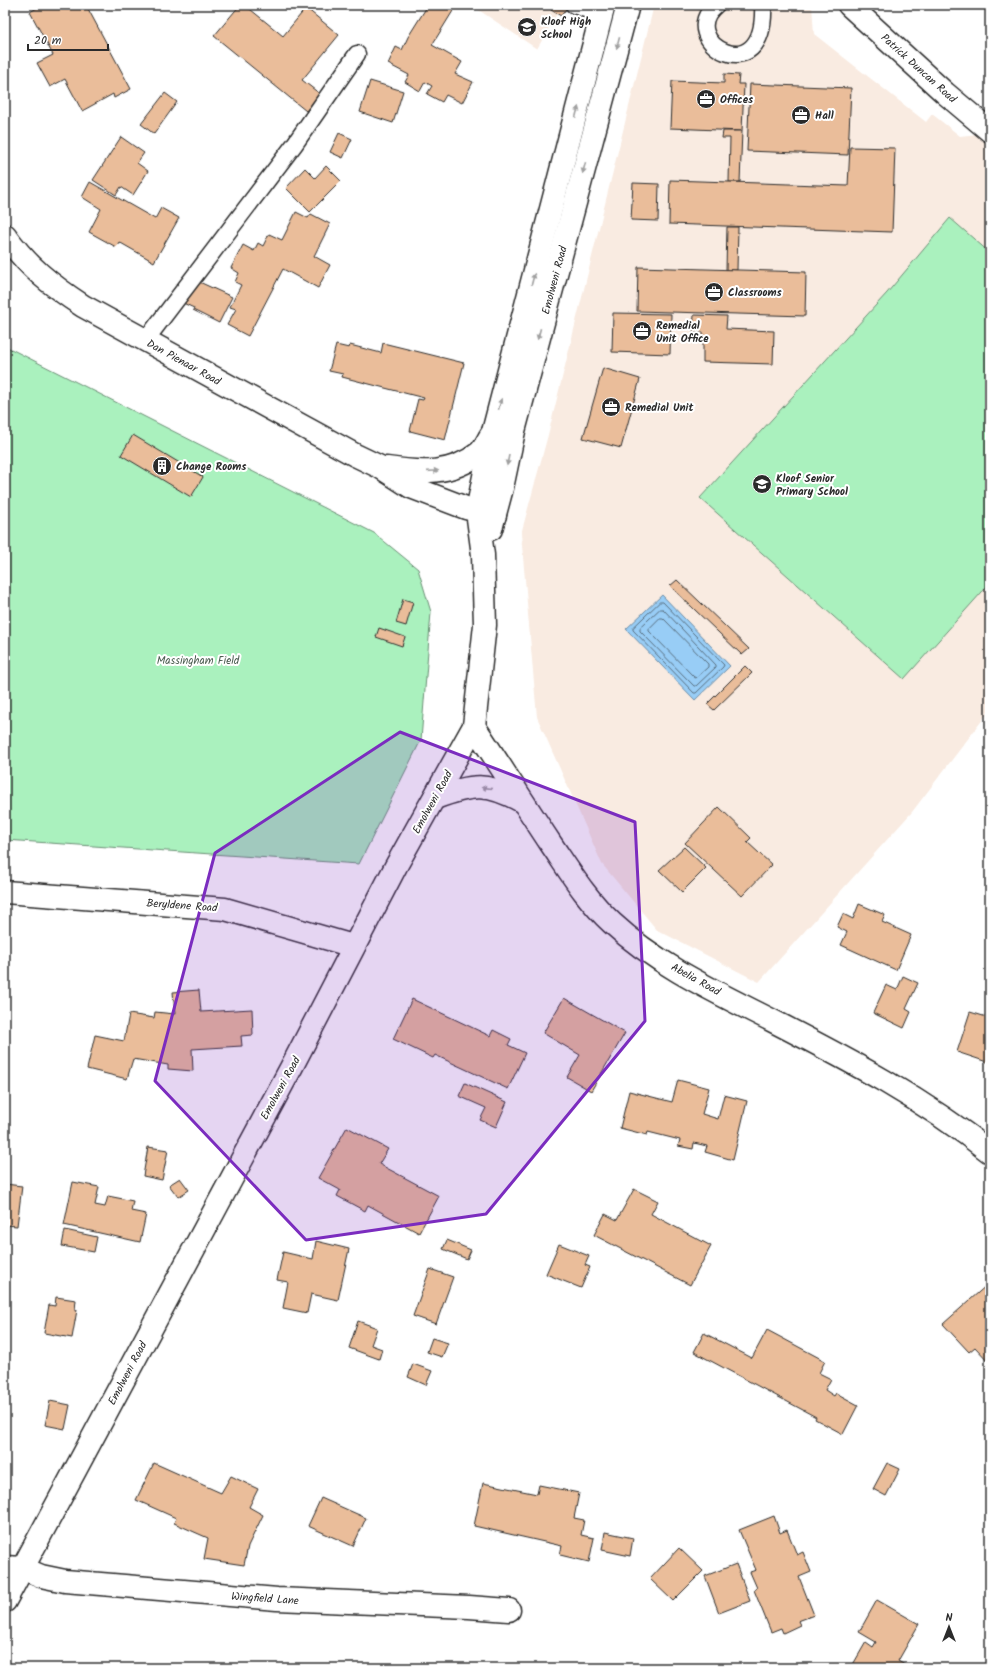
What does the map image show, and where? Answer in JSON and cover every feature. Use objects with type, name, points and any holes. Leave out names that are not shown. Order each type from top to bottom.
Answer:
[{"type":"street","name":"Emolweni Road","points":[[486,513],[502,488],[514,431],[628,5]]},
{"type":"street","name":"Patrick Duncan Road","points":[[849,5],[945,93],[990,131]]},
{"type":"street","name":"Emolweni Road","points":[[5,1601],[14,1568],[306,1040],[332,991],[353,946],[474,726],[485,625],[483,555],[493,432],[603,10]]},
{"type":"street","name":"Dan Pienaar Road","points":[[5,235],[14,248],[37,273],[55,288],[83,306],[355,455],[380,467],[411,487],[466,508],[486,513]]},
{"type":"street","name":"Dan Pienaar Road","points":[[380,467],[411,472],[437,472],[464,463],[480,452],[493,432]]},
{"type":"street","name":"Abelia Road","points":[[474,726],[586,896],[633,942],[660,960],[700,982],[860,1066],[922,1103],[990,1152]]},
{"type":"street","points":[[435,798],[456,790],[469,788],[491,788],[523,802]]},
{"type":"street","name":"Beryldene Road","points":[[5,892],[225,908],[353,946]]},
{"type":"street","name":"Wingfield Lane","points":[[14,1568],[65,1581],[277,1599],[509,1610]]},
{"type":"lane","points":[[574,5],[603,10]]},
{"type":"lane","points":[[716,5],[711,9],[705,20],[705,28],[708,38],[717,49],[724,53],[736,55],[747,51],[758,41],[764,20],[763,5]]},
{"type":"lane","points":[[145,341],[294,145],[356,54]]},
{"type":"highlighted area","points":[[400,732],[635,822],[645,1021],[486,1214],[306,1240],[155,1081],[215,853]]},
{"type":"shaded area","name":"Kloof High School","points":[[471,5],[562,5],[537,49]]},
{"type":"shaded area","name":"Kloof Senior Primary School","points":[[654,5],[812,5],[814,34],[926,122],[932,114],[960,136],[978,134],[990,145],[990,710],[912,812],[759,982],[657,930],[602,864],[537,717],[521,534],[548,435]]},
{"type":"green space","points":[[950,218],[990,253],[990,583],[904,679],[700,498],[887,293]]},
{"type":"green space","name":"Massingham Field","points":[[5,346],[374,533],[418,569],[431,612],[421,740],[359,864],[5,840]]},
{"type":"water","points":[[662,595],[730,666],[695,700],[626,629]]},
{"type":"building","points":[[42,5],[86,5],[131,89],[114,98],[113,94],[82,111],[65,79],[50,87],[37,63],[53,55],[30,12]]},
{"type":"building","points":[[240,5],[245,5],[283,36],[306,8],[339,35],[302,80],[320,94],[306,111],[214,36]]},
{"type":"building","points":[[428,5],[456,6],[432,45],[462,62],[455,74],[473,82],[462,103],[446,95],[442,102],[427,94],[432,86],[425,82],[420,91],[405,82],[409,75],[388,64],[396,47],[402,50],[408,37]]},
{"type":"building","points":[[554,5],[569,5],[561,16],[551,10]]},
{"type":"building","points":[[724,74],[739,75],[738,84],[744,84],[742,131],[670,128],[672,81],[724,83]]},
{"type":"building","points":[[370,81],[403,91],[393,123],[360,112]]},
{"type":"building","points":[[750,84],[851,88],[848,155],[747,151]]},
{"type":"building","points":[[165,93],[177,102],[154,134],[141,124]]},
{"type":"building","points":[[723,131],[742,131],[740,182],[729,182],[730,138],[722,138]]},
{"type":"building","points":[[339,133],[352,139],[343,158],[330,152]]},
{"type":"building","points":[[121,137],[144,153],[137,163],[148,171],[133,195],[121,187],[116,195],[93,180]]},
{"type":"building","points":[[850,147],[895,148],[892,232],[669,224],[670,180],[848,186]]},
{"type":"building","points":[[326,166],[341,181],[310,212],[286,188],[305,168],[315,178]]},
{"type":"building","points":[[90,182],[155,219],[161,208],[179,218],[154,262],[119,242],[116,247],[89,232],[101,209],[82,197]]},
{"type":"building","points":[[633,183],[659,184],[658,221],[631,220]]},
{"type":"building","points":[[296,212],[308,218],[311,214],[330,224],[314,256],[330,265],[318,288],[283,269],[248,336],[227,325],[236,309],[230,307],[241,285],[235,282],[239,273],[231,268],[243,245],[254,251],[258,243],[263,246],[269,234],[282,240]]},
{"type":"building","points":[[727,227],[738,227],[737,270],[726,270]]},
{"type":"building","points":[[638,267],[806,272],[805,316],[637,311]]},
{"type":"building","points":[[195,280],[232,297],[219,323],[193,310],[194,308],[183,303]]},
{"type":"building","points":[[613,313],[671,314],[670,354],[612,352]]},
{"type":"building","points":[[694,315],[727,316],[726,329],[774,331],[773,364],[703,362],[703,332],[693,332]]},
{"type":"building","points":[[383,343],[464,363],[445,440],[410,431],[418,399],[423,400],[424,398],[342,377],[343,374],[329,371],[336,345],[349,348],[350,345],[381,353]]},
{"type":"building","points":[[603,368],[640,379],[621,448],[583,438]]},
{"type":"building","name":"Change Rooms","points":[[133,435],[203,477],[191,497],[121,455]]},
{"type":"building","points":[[677,580],[749,649],[742,655],[670,586]]},
{"type":"building","points":[[403,599],[413,602],[406,626],[396,623]]},
{"type":"building","points":[[379,628],[405,637],[402,646],[376,637]]},
{"type":"building","points":[[745,666],[752,673],[714,710],[707,704]]},
{"type":"building","points":[[719,807],[751,838],[747,842],[772,865],[742,896],[685,843]]},
{"type":"building","points":[[684,847],[706,868],[682,892],[659,870]]},
{"type":"building","points":[[859,904],[885,915],[882,922],[911,935],[896,970],[841,945],[847,932],[837,927],[843,914],[853,919]]},
{"type":"building","points":[[903,976],[918,983],[906,1009],[911,1012],[904,1028],[873,1013],[886,985],[897,990]]},
{"type":"building","points":[[199,990],[201,1012],[252,1009],[253,1035],[241,1036],[242,1046],[192,1049],[193,1071],[168,1069],[168,1065],[133,1059],[127,1079],[87,1069],[95,1035],[124,1041],[129,1014],[154,1018],[155,1012],[175,1014],[173,992]]},
{"type":"building","points":[[564,998],[625,1033],[591,1091],[567,1077],[580,1055],[543,1033]]},
{"type":"building","points":[[412,999],[490,1036],[493,1030],[511,1039],[508,1045],[525,1053],[508,1089],[435,1055],[433,1058],[393,1039]]},
{"type":"building","points":[[970,1012],[990,1018],[990,1063],[957,1052]]},
{"type":"building","points":[[678,1080],[709,1088],[702,1114],[718,1119],[724,1095],[747,1101],[733,1160],[705,1152],[707,1146],[694,1143],[693,1149],[678,1146],[680,1140],[648,1132],[647,1135],[620,1128],[629,1091],[672,1102]]},
{"type":"building","points":[[465,1083],[507,1102],[496,1127],[480,1120],[486,1108],[459,1096]]},
{"type":"building","points":[[347,1127],[388,1149],[379,1164],[439,1196],[419,1233],[368,1205],[365,1211],[337,1196],[340,1190],[318,1178]]},
{"type":"building","points":[[148,1147],[168,1150],[162,1180],[143,1176]]},
{"type":"building","points":[[180,1178],[189,1190],[178,1197],[169,1185]]},
{"type":"building","points":[[73,1182],[99,1187],[95,1205],[105,1207],[108,1196],[133,1201],[131,1211],[146,1214],[140,1242],[64,1225]]},
{"type":"building","points":[[5,1184],[22,1186],[17,1226],[5,1225]]},
{"type":"building","points":[[634,1189],[658,1201],[651,1214],[711,1246],[690,1285],[594,1235],[605,1214],[617,1220]]},
{"type":"building","points":[[65,1230],[97,1237],[94,1252],[62,1246]]},
{"type":"building","points":[[447,1240],[471,1250],[467,1259],[443,1249]]},
{"type":"building","points":[[316,1241],[349,1249],[338,1300],[311,1294],[307,1313],[283,1308],[288,1282],[277,1280],[283,1252],[313,1259]]},
{"type":"building","points":[[559,1244],[589,1256],[585,1265],[590,1267],[581,1288],[546,1274]]},
{"type":"building","points":[[430,1269],[453,1277],[436,1324],[413,1316]]},
{"type":"building","points":[[988,1284],[990,1287],[990,1363],[975,1347],[969,1352],[943,1324]]},
{"type":"building","points":[[56,1297],[76,1300],[75,1310],[77,1310],[72,1338],[44,1333],[49,1305],[55,1306]]},
{"type":"building","points":[[358,1321],[377,1328],[371,1345],[382,1349],[379,1359],[349,1348]]},
{"type":"building","points":[[767,1330],[825,1361],[819,1373],[831,1379],[825,1390],[834,1396],[836,1393],[858,1405],[843,1434],[815,1419],[816,1417],[694,1352],[704,1333],[752,1358]]},
{"type":"building","points":[[432,1338],[448,1343],[442,1357],[427,1352]]},
{"type":"building","points":[[413,1364],[432,1371],[426,1385],[408,1377]]},
{"type":"building","points":[[5,1373],[10,1375],[5,1390]]},
{"type":"building","points":[[50,1401],[70,1405],[65,1429],[45,1425]]},
{"type":"building","points":[[154,1463],[221,1493],[231,1476],[258,1489],[249,1507],[263,1515],[248,1546],[244,1565],[204,1559],[208,1538],[174,1523],[176,1518],[136,1500]]},
{"type":"building","points":[[887,1463],[900,1469],[886,1496],[873,1489]]},
{"type":"building","points":[[483,1483],[537,1494],[539,1485],[579,1493],[574,1518],[584,1520],[581,1535],[594,1538],[589,1562],[560,1555],[562,1546],[474,1526]]},
{"type":"building","points":[[321,1498],[366,1518],[353,1546],[308,1526]]},
{"type":"building","points":[[774,1516],[780,1533],[787,1530],[797,1555],[803,1552],[811,1572],[799,1577],[814,1615],[798,1621],[800,1625],[783,1633],[781,1628],[771,1632],[754,1590],[757,1588],[750,1572],[756,1570],[739,1530]]},
{"type":"building","points":[[605,1532],[633,1538],[630,1556],[602,1550]]},
{"type":"building","points":[[679,1548],[703,1571],[673,1601],[650,1579]]},
{"type":"building","points":[[736,1564],[750,1601],[719,1613],[705,1576]]},
{"type":"building","points":[[877,1600],[919,1624],[898,1661],[910,1668],[851,1668],[866,1642],[873,1647],[876,1642],[859,1632]]},
{"type":"place","name":"Kloof High School","points":[[527,27]]},
{"type":"place","name":"Offices","points":[[706,99]]},
{"type":"place","name":"Hall","points":[[801,115]]},
{"type":"place","name":"Classrooms","points":[[714,292]]},
{"type":"place","name":"Remedial Unit Office","points":[[642,331]]},
{"type":"place","name":"Remedial Unit","points":[[611,407]]},
{"type":"place","name":"Change Rooms","points":[[162,466]]},
{"type":"place","name":"Kloof Senior Primary School","points":[[762,484]]}]
